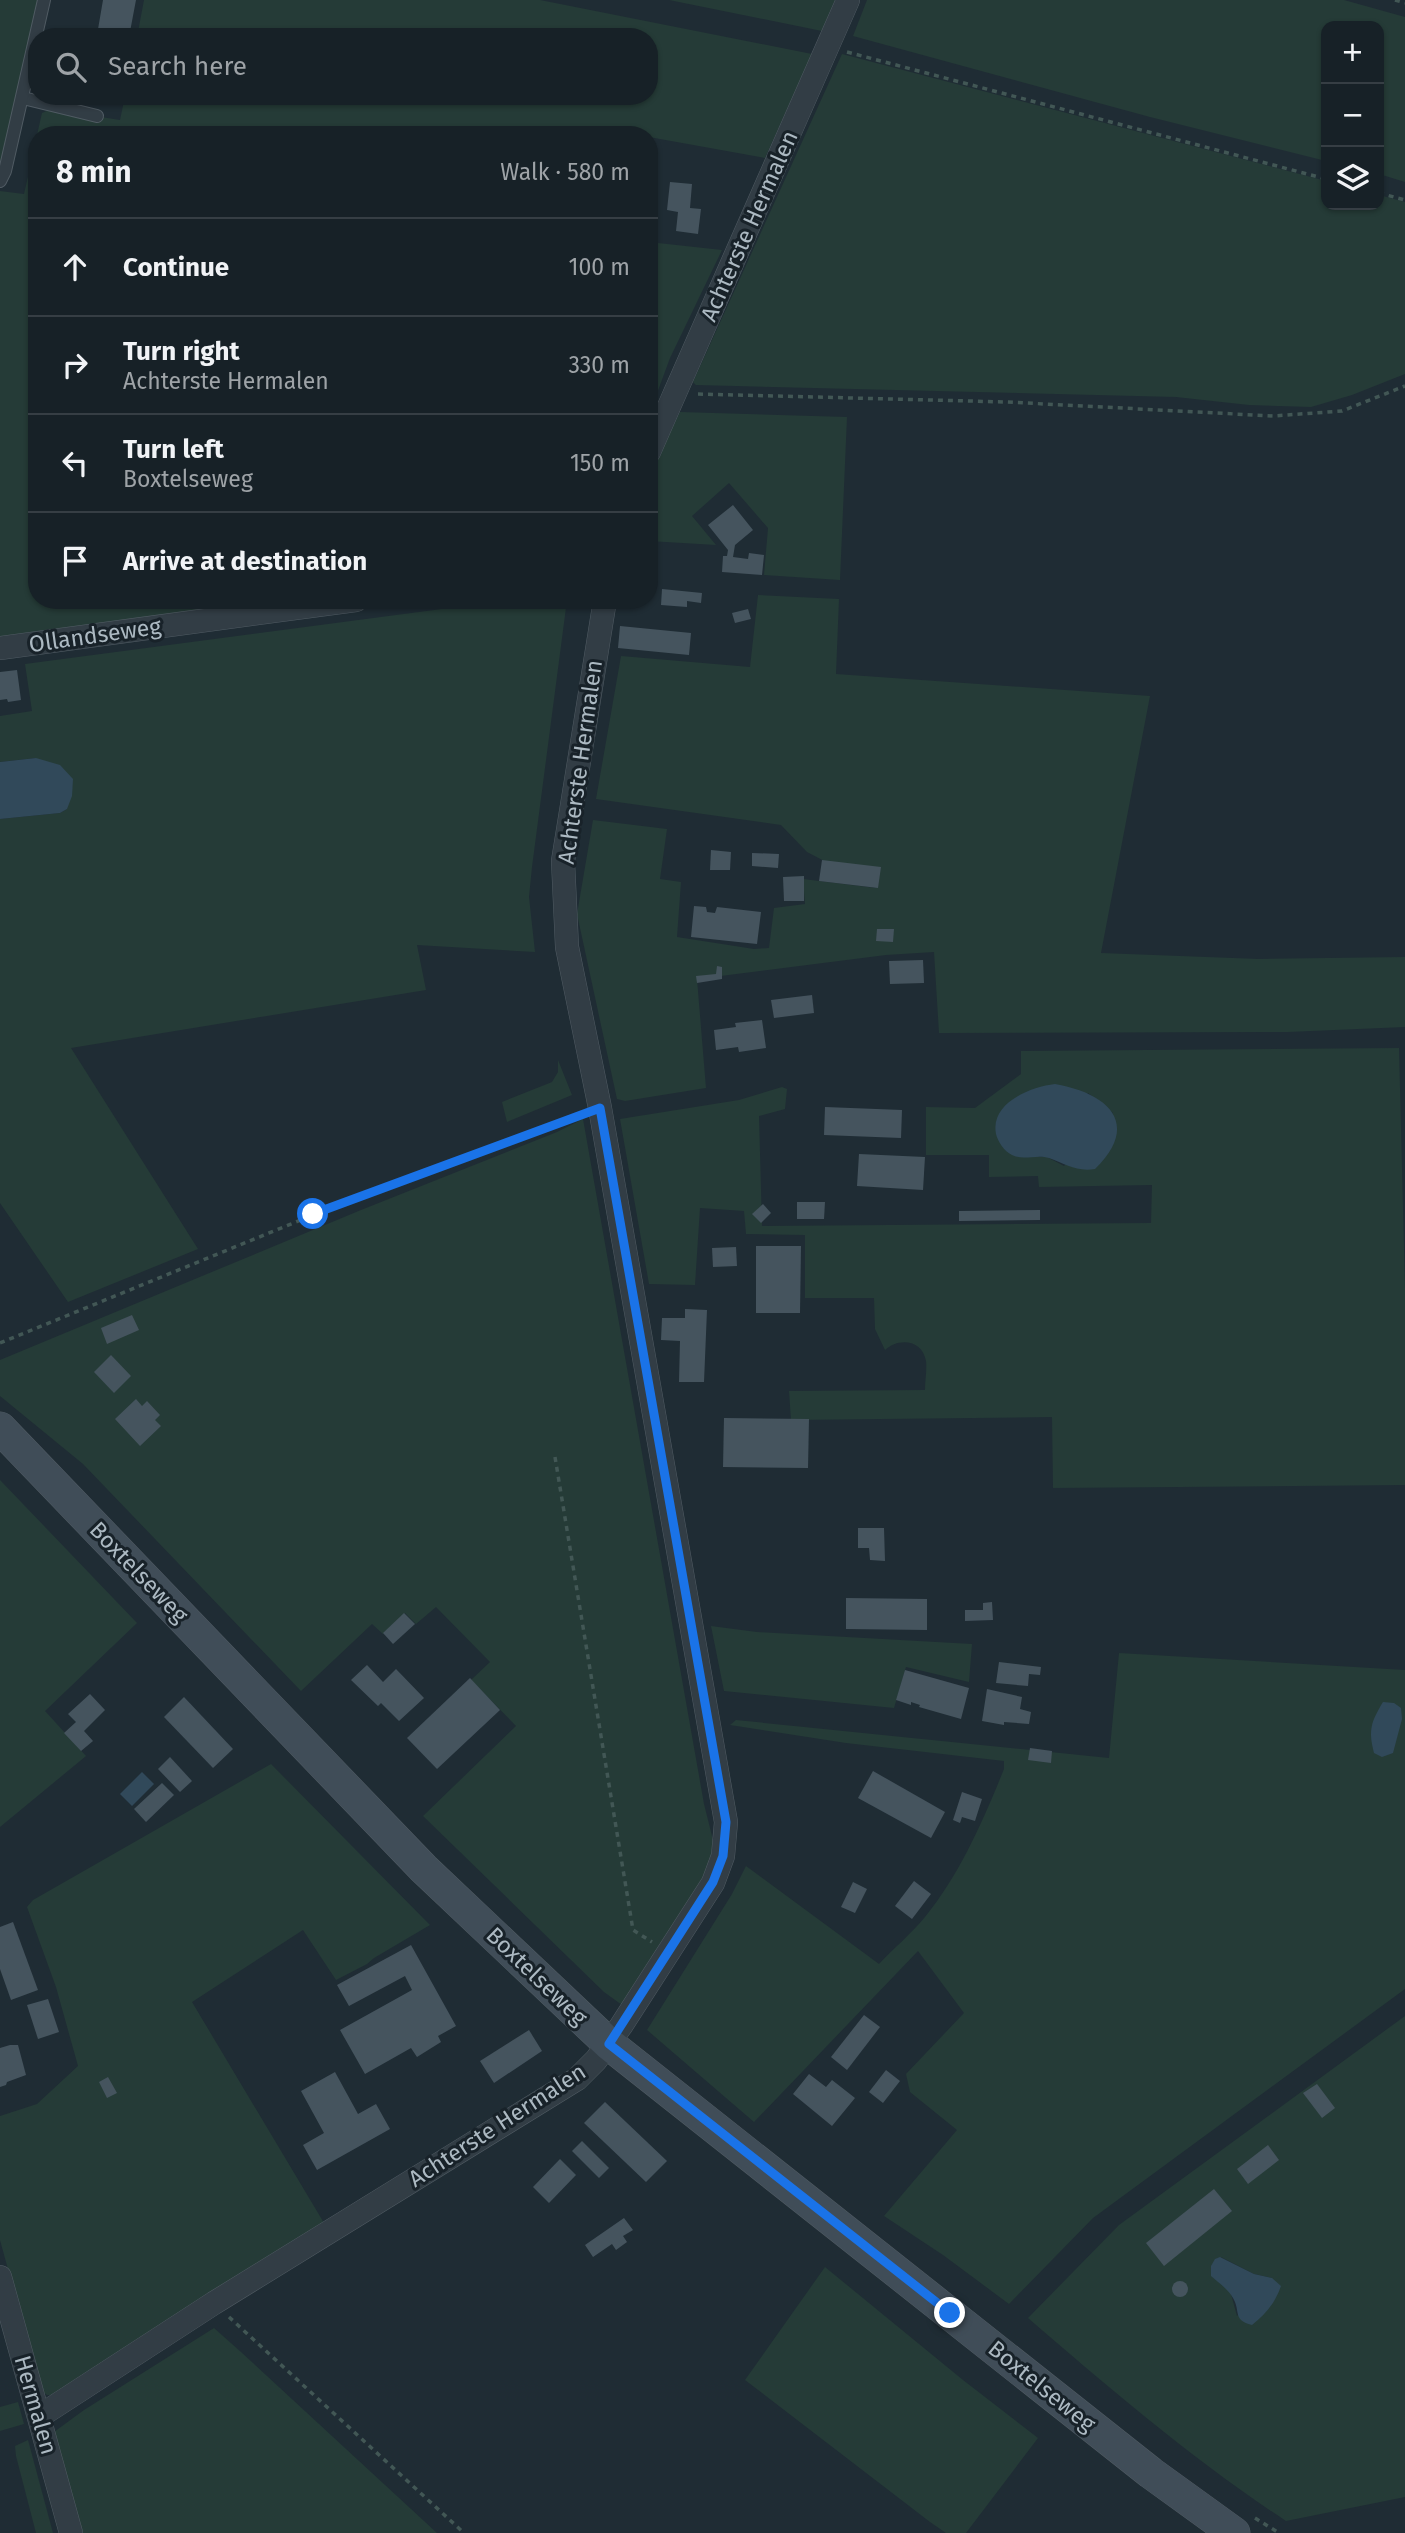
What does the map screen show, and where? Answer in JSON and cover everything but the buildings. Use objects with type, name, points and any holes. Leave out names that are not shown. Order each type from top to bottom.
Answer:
[{"type":"main road","name":"Boxtelseweg","points":[[0,1428],[424,1869],[609,2044],[1151,2473],[1234,2533]]},
{"type":"street","name":"Achterste Hermalen","points":[[658,431],[848,0]]},
{"type":"street","name":"Ollandseweg","points":[[0,648],[289,609]]},
{"type":"street","name":"Achterste Hermalen","points":[[40,2416],[214,2303],[577,2078],[609,2044],[713,1882],[723,1856],[726,1822],[600,1108],[567,947],[564,861],[603,609]]},
{"type":"street","name":"Hermalen","points":[[0,2277],[71,2533]]},
{"type":"lane","points":[[38,28],[44,0]]},
{"type":"lane","points":[[0,181],[5,171],[28,75]]},
{"type":"lane","points":[[23,98],[28,99]]},
{"type":"lane","points":[[52,105],[97,116]]},
{"type":"path","points":[[1395,0],[1405,3]]},
{"type":"path","points":[[828,47],[1321,178]]},
{"type":"path","points":[[1384,194],[1405,200]]},
{"type":"path","points":[[674,394],[1007,402],[1273,416],[1342,411],[1405,386]]},
{"type":"path","points":[[0,1343],[313,1214],[600,1108]]},
{"type":"path","points":[[555,1457],[633,1930],[668,1953]]},
{"type":"path","points":[[214,2303],[464,2533]]},
{"type":"green space","points":[[0,0],[43,0],[37,28],[28,28],[28,66],[6,162],[0,164]]},
{"type":"green space","points":[[144,0],[540,0],[812,54],[765,158],[658,139],[658,126],[39,126],[42,113],[51,109],[120,120],[123,105],[658,105],[658,28],[139,28]]},
{"type":"green space","points":[[669,0],[835,0],[822,31]]},
{"type":"green space","points":[[867,0],[1344,0],[1405,17],[1405,182],[1384,176],[1384,21],[1321,21],[1321,160],[1150,117],[853,36]]},
{"type":"green space","points":[[842,54],[1321,180],[1321,210],[1384,210],[1384,196],[1405,202],[1405,374],[1352,395],[1311,407],[1249,405],[1176,397],[696,385],[693,382]]},
{"type":"green space","points":[[28,176],[28,609],[217,609],[0,637],[0,191],[24,194]]},
{"type":"green space","points":[[658,243],[722,250],[670,358],[658,391]]},
{"type":"green space","points":[[680,412],[847,417],[840,580],[764,575],[768,528],[729,483],[692,516],[716,545],[658,542],[658,455]]},
{"type":"green space","points":[[758,595],[839,599],[836,674],[1150,696],[1101,953],[1259,959],[1405,957],[1405,1027],[1288,1032],[939,1033],[934,952],[886,955],[697,979],[706,1088],[625,1101],[617,1099],[577,914],[593,820],[667,829],[660,879],[681,882],[677,937],[754,949],[769,948],[774,908],[805,904],[803,879],[876,888],[807,852],[781,825],[596,799],[621,656],[750,667]]},
{"type":"green space","points":[[442,609],[566,609],[529,897],[535,952],[417,945],[426,990],[71,1048],[198,1249],[68,1302],[0,1203],[0,819],[60,813],[67,809],[36,758],[0,762],[0,716],[32,711],[25,664]]},
{"type":"green space","points":[[1399,1048],[1405,1288],[1405,1485],[1053,1488],[1052,1417],[791,1420],[789,1391],[925,1390],[926,1361],[920,1348],[909,1343],[896,1344],[885,1350],[875,1329],[874,1298],[805,1298],[805,1235],[746,1234],[744,1211],[700,1208],[695,1285],[649,1284],[620,1119],[739,1100],[782,1087],[787,1089],[785,1109],[759,1116],[762,1226],[1151,1223],[1152,1185],[1039,1187],[1038,1176],[989,1177],[989,1155],[926,1155],[926,1107],[975,1108],[1021,1074],[1021,1051]],"holes":[[[1088,1093],[1113,1113],[1064,1166],[1047,1157],[1038,1157]]]},
{"type":"green space","points":[[558,1060],[572,1095],[507,1122],[502,1102],[552,1082],[558,1072]]},
{"type":"green space","points":[[583,1119],[704,1804],[715,1848],[714,1864],[622,2005],[604,1992],[423,1816],[516,1726],[471,1680],[490,1662],[436,1607],[416,1624],[405,1613],[383,1634],[372,1624],[301,1691],[83,1464],[0,1396],[0,1360]]},
{"type":"green space","points":[[0,1480],[137,1623],[45,1711],[86,1756],[0,1827]]},
{"type":"green space","points":[[711,1626],[757,1632],[972,1644],[969,1682],[906,1667],[894,1708],[724,1691]]},
{"type":"green space","points":[[1119,1653],[1405,1670],[1405,1989],[1093,2218],[1009,2304],[884,2216],[957,2130],[910,2092],[906,2074],[964,2013],[918,1951],[754,2122],[647,2030],[732,1894],[746,1866],[879,1964],[920,1923],[949,1883],[979,1827],[1004,1769],[1004,1761],[846,1743],[730,1725],[736,1720],[1109,1758]]},
{"type":"green space","points":[[271,1764],[430,1925],[336,1980],[303,1930],[192,2002],[324,2223],[55,2395],[47,2395],[41,2390],[0,2240],[0,2116],[37,2104],[78,2066],[56,1987],[27,1907],[33,1900]]},
{"type":"green space","points":[[1405,2016],[1405,2497],[1286,2521],[1186,2449],[1028,2318],[1119,2225]],"holes":[[[1221,2257],[1254,2274],[1272,2278],[1237,2316]]]},
{"type":"green space","points":[[825,2267],[1038,2438],[966,2533],[946,2533],[930,2522],[745,2380]]},
{"type":"green space","points":[[214,2328],[437,2533],[79,2533],[54,2432]]},
{"type":"green space","points":[[18,2402],[24,2424],[0,2431],[0,2407]]},
{"type":"green space","points":[[28,2440],[53,2533],[36,2533],[15,2446]]},
{"type":"water","points":[[36,758],[60,765],[73,779],[72,796],[67,809],[60,813],[0,819],[0,762]]},
{"type":"water","points":[[1055,1084],[1090,1095],[1112,1113],[1117,1124],[1116,1138],[1109,1153],[1095,1169],[1077,1168],[1044,1157],[1017,1157],[1006,1151],[998,1140],[996,1123],[1005,1105],[1024,1093]]},
{"type":"water","points":[[1383,1702],[1394,1703],[1401,1708],[1402,1719],[1393,1753],[1382,1757],[1374,1753],[1371,1732],[1373,1721]]},
{"type":"water","points":[[142,1772],[154,1784],[132,1806],[120,1794]]},
{"type":"water","points":[[1220,2257],[1254,2274],[1272,2278],[1281,2286],[1270,2308],[1252,2325],[1239,2318],[1231,2295],[1211,2276],[1211,2266],[1215,2259]]},
{"type":"route","points":[[313,1214],[600,1108],[726,1822],[723,1856],[713,1882],[609,2044],[950,2313]]}]
